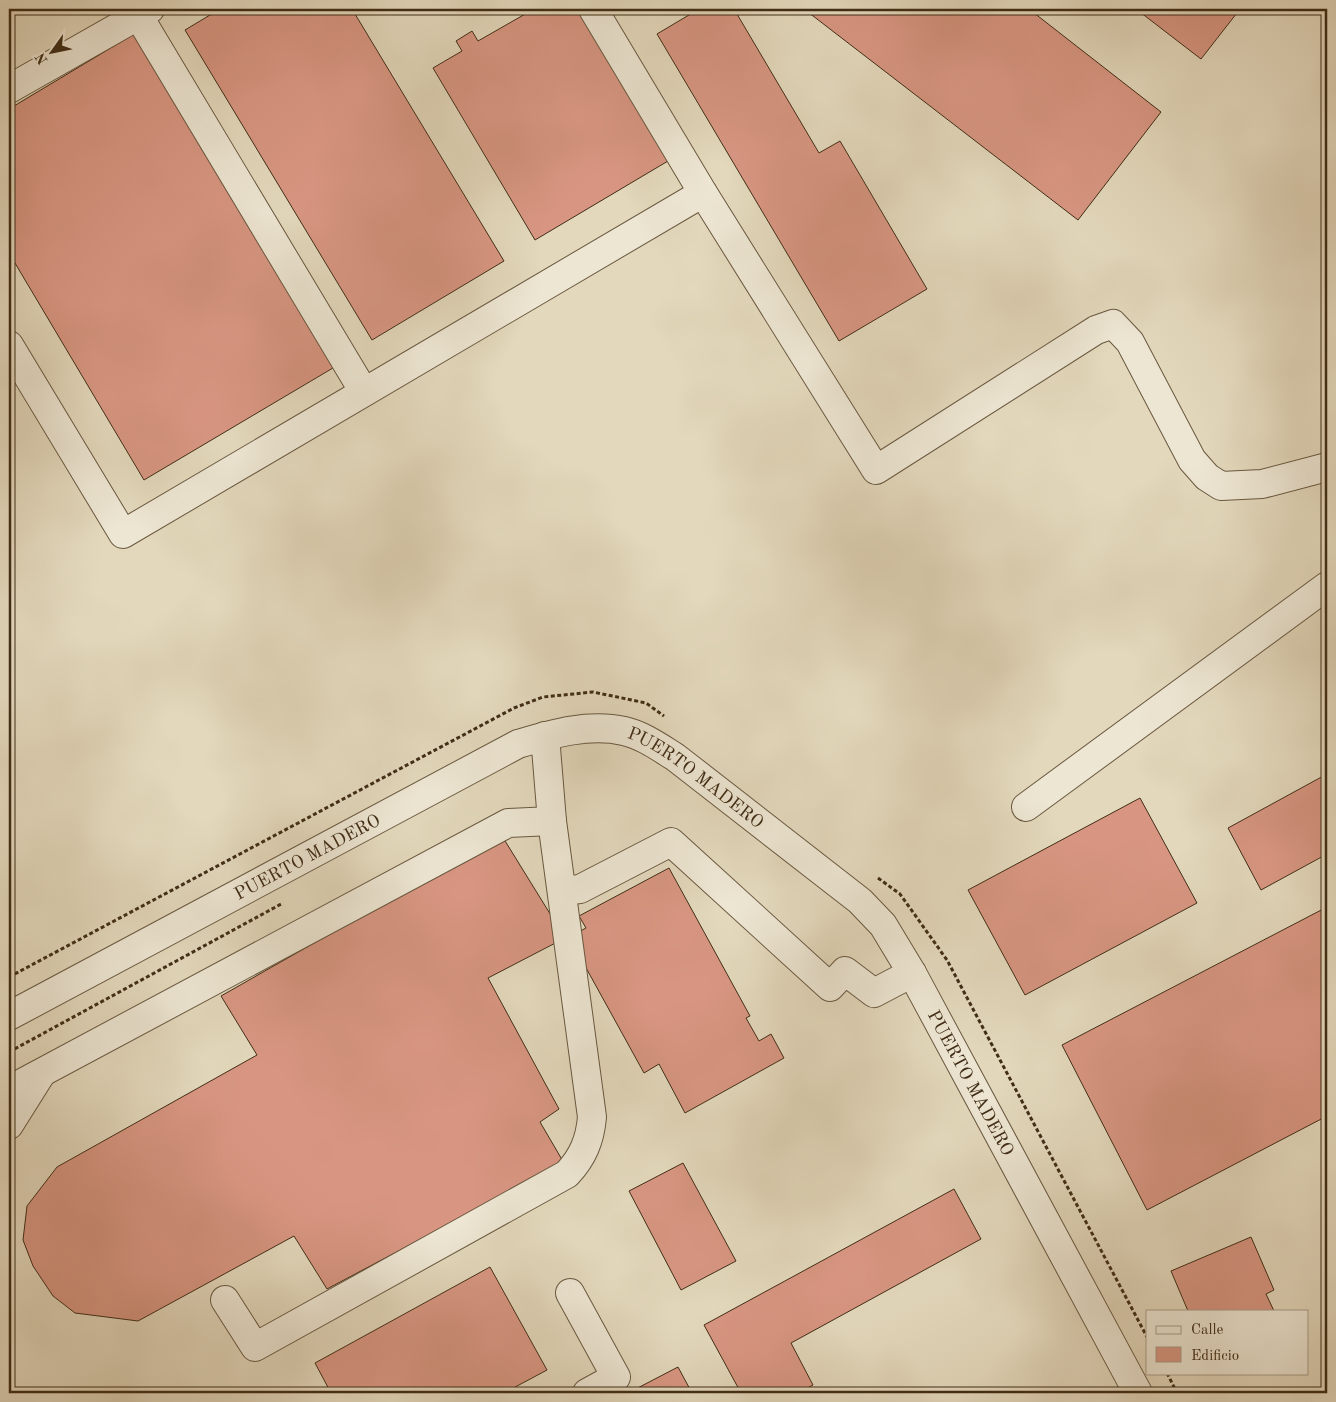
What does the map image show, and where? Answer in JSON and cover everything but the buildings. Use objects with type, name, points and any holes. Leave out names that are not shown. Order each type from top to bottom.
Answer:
[{"type":"street","points":[[592,9],[703,193],[876,470],[1096,330],[1113,324],[1130,342],[1192,460],[1207,478],[1221,486],[1262,484],[1327,467]]},
{"type":"street","points":[[9,89],[144,12],[364,392]]},
{"type":"street","points":[[9,345],[123,534],[703,193]]},
{"type":"street","points":[[1026,808],[1327,586]]},
{"type":"street","name":"PUERTO MADERO","points":[[9,1016],[518,744],[574,730],[600,728],[625,731],[648,740],[676,757],[860,901],[882,925],[912,973],[1138,1393]]},
{"type":"street","points":[[225,1300],[255,1347],[567,1174],[578,1163],[586,1148],[592,1117],[552,821],[545,736]]},
{"type":"street","points":[[9,1090],[508,823],[552,821]]},
{"type":"street","points":[[562,891],[580,889],[671,842],[830,987],[845,972],[874,993],[912,973]]},
{"type":"street","points":[[9,1125],[41,1074]]},
{"type":"street","points":[[570,1292],[616,1376],[587,1393]]},
{"type":"path","points":[[9,977],[514,708],[543,697],[593,692],[646,703],[670,721]]},
{"type":"path","points":[[876,876],[900,894],[947,960],[1146,1335]]},
{"type":"path","points":[[9,1052],[285,902]]},
{"type":"path","points":[[1168,1374],[1177,1393]]}]
